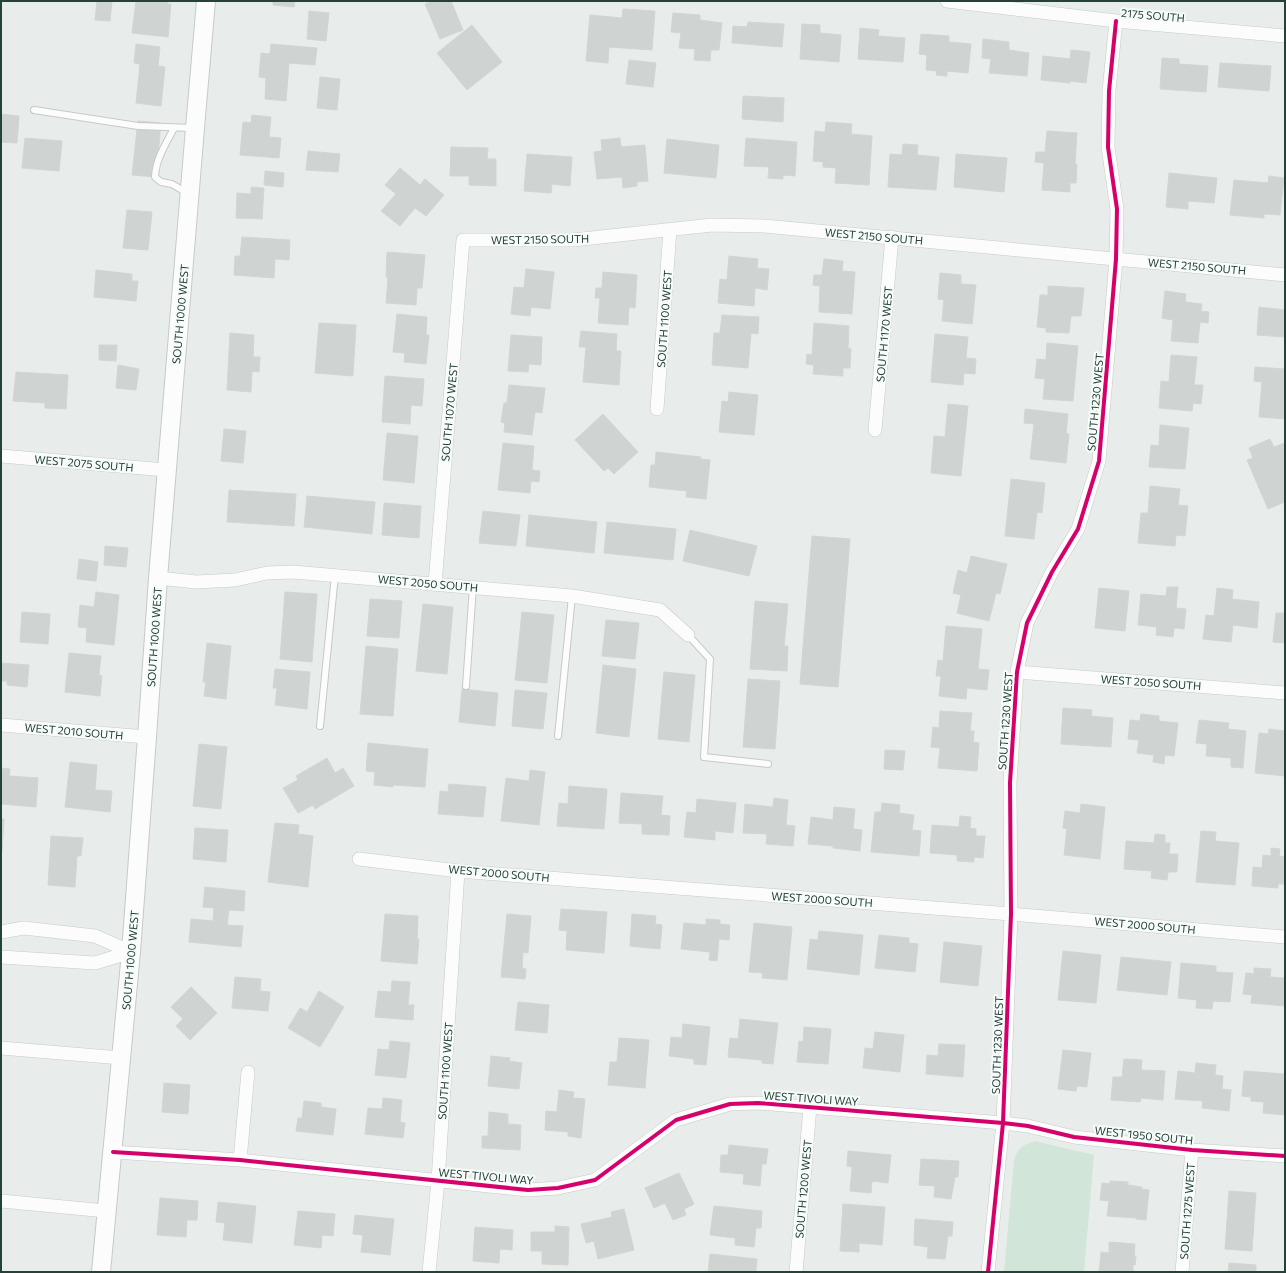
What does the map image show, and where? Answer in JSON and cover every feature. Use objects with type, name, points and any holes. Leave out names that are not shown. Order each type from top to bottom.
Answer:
[{"type":"main road","name":"SOUTH 1000 WEST","points":[[101,1272],[130,952],[166,470],[206,1]]},
{"type":"street","name":"2175 SOUTH","points":[[947,1],[1116,21],[1285,36]]},
{"type":"street","name":"SOUTH 1230 WEST","points":[[988,1272],[1003,1123],[1011,914],[1010,783],[1017,672],[1027,623],[1052,572],[1078,529],[1099,461],[1116,259],[1117,209],[1108,147],[1109,90],[1116,21]]},
{"type":"street","name":"WEST 2150 SOUTH","points":[[463,240],[573,240],[712,225],[764,226],[1285,275]]},
{"type":"street","name":"SOUTH 1100 WEST","points":[[658,409],[670,230]]},
{"type":"street","name":"SOUTH 1170 WEST","points":[[875,430],[892,237]]},
{"type":"street","name":"SOUTH 1070 WEST","points":[[435,584],[463,240]]},
{"type":"street","name":"WEST 2075 SOUTH","points":[[1,456],[166,470]]},
{"type":"street","name":"WEST 2050 SOUTH","points":[[158,578],[196,582],[235,580],[267,573],[286,572],[572,596],[660,610],[688,635]]},
{"type":"street","name":"WEST 2050 SOUTH","points":[[1017,672],[1285,693]]},
{"type":"street","name":"WEST 2010 SOUTH","points":[[1,725],[147,737]]},
{"type":"street","name":"WEST 2000 SOUTH","points":[[359,859],[458,871],[1285,937]]},
{"type":"street","name":"SOUTH 1100 WEST","points":[[429,1272],[438,1181],[458,871]]},
{"type":"street","points":[[1,932],[24,928],[95,936],[130,952]]},
{"type":"street","points":[[1,957],[95,963],[130,952]]},
{"type":"street","points":[[1,1048],[121,1058]]},
{"type":"street","points":[[240,1160],[248,1072]]},
{"type":"street","name":"WEST TIVOLI WAY","points":[[113,1152],[240,1160],[528,1190],[558,1188],[595,1180],[676,1120],[730,1104],[758,1103],[1003,1123]]},
{"type":"street","name":"SOUTH 1200 WEST","points":[[796,1272],[810,1107]]},
{"type":"street","name":"WEST 1950 SOUTH","points":[[1003,1123],[1028,1126],[1074,1137],[1192,1150],[1285,1156]]},
{"type":"street","name":"SOUTH 1275 WEST","points":[[1182,1272],[1192,1150]]},
{"type":"street","points":[[1,1201],[106,1211]]},
{"type":"lane","points":[[34,110],[138,126],[195,128]]},
{"type":"lane","points":[[174,128],[159,156],[155,177],[161,182],[172,184],[190,195]]},
{"type":"lane","points":[[320,726],[335,576]]},
{"type":"lane","points":[[466,686],[473,587]]},
{"type":"lane","points":[[558,736],[572,596]]},
{"type":"lane","points":[[688,635],[710,659],[704,757],[768,764]]},
{"type":"green space","points":[[1035,1141],[1094,1155],[1084,1272],[1004,1272],[1014,1160],[1019,1149]]},
{"type":"building","points":[[97,1],[112,1],[110,21],[95,20]]},
{"type":"building","points":[[136,1],[168,1],[168,4],[171,4],[168,37],[132,33]]},
{"type":"building","points":[[273,1],[295,1],[294,7],[273,5]]},
{"type":"building","points":[[433,1],[451,1],[463,30],[440,39],[425,4]]},
{"type":"building","points":[[623,9],[655,11],[652,50],[609,47],[608,63],[586,61],[590,15],[622,18]]},
{"type":"building","points":[[309,11],[329,13],[326,41],[307,39]]},
{"type":"building","points":[[673,13],[700,15],[700,20],[722,23],[719,50],[711,50],[710,61],[694,60],[695,49],[679,48],[681,33],[671,32]]},
{"type":"building","points":[[748,22],[784,24],[782,47],[732,43],[733,26],[747,27]]},
{"type":"building","points":[[802,24],[820,25],[820,33],[841,35],[839,62],[800,59]]},
{"type":"building","points":[[472,25],[502,62],[467,90],[437,53]]},
{"type":"building","points":[[860,28],[879,30],[878,36],[905,38],[903,62],[858,59]]},
{"type":"building","points":[[921,34],[949,36],[949,42],[971,44],[968,73],[947,71],[947,76],[936,75],[937,71],[926,70],[927,55],[919,54]]},
{"type":"building","points":[[983,39],[1009,42],[1009,50],[1029,53],[1027,76],[989,73],[991,59],[982,58]]},
{"type":"building","points":[[136,44],[160,47],[158,66],[165,67],[161,106],[136,103],[140,64],[134,63]]},
{"type":"building","points":[[271,44],[317,48],[315,65],[289,63],[286,101],[265,99],[266,78],[259,77],[261,53],[270,54]]},
{"type":"building","points":[[1071,50],[1090,52],[1086,83],[1041,80],[1043,56],[1070,59]]},
{"type":"building","points":[[1162,58],[1179,59],[1179,64],[1208,66],[1206,92],[1160,89]]},
{"type":"building","points":[[629,60],[656,63],[653,87],[626,84]]},
{"type":"building","points":[[1220,63],[1271,66],[1269,91],[1218,87]]},
{"type":"building","points":[[320,77],[340,79],[337,110],[317,108]]},
{"type":"building","points":[[743,96],[784,98],[783,122],[742,119]]},
{"type":"building","points":[[1,114],[19,116],[17,143],[1,142]]},
{"type":"building","points":[[252,115],[271,117],[269,137],[281,138],[279,158],[240,155],[243,122],[251,123]]},
{"type":"building","points":[[138,121],[161,123],[156,177],[132,175]]},
{"type":"building","points":[[826,122],[852,124],[851,134],[872,136],[869,185],[835,183],[836,168],[823,167],[823,162],[813,161],[815,131],[825,132]]},
{"type":"building","points":[[1047,131],[1077,133],[1075,164],[1077,164],[1076,183],[1070,183],[1070,192],[1042,190],[1044,163],[1035,162],[1036,152],[1045,152]]},
{"type":"building","points":[[25,138],[62,141],[59,171],[22,168]]},
{"type":"building","points":[[620,138],[621,147],[645,145],[648,181],[637,182],[637,186],[623,188],[622,177],[597,179],[594,152],[602,151],[601,140]]},
{"type":"building","points":[[746,138],[797,142],[795,176],[783,175],[783,179],[768,178],[769,167],[744,166]]},
{"type":"building","points":[[667,139],[719,145],[716,178],[664,173]]},
{"type":"building","points":[[903,144],[918,145],[917,155],[939,157],[936,190],[888,187],[890,154],[902,155]]},
{"type":"building","points":[[451,147],[488,148],[487,159],[496,159],[496,186],[469,185],[469,176],[450,176]]},
{"type":"building","points":[[308,151],[340,154],[338,172],[306,170]]},
{"type":"building","points":[[527,154],[572,157],[570,186],[552,184],[551,193],[524,191]]},
{"type":"building","points":[[956,154],[1007,158],[1004,192],[954,187]]},
{"type":"building","points":[[400,168],[420,185],[425,179],[444,195],[426,216],[415,208],[400,226],[381,211],[396,194],[385,185]]},
{"type":"building","points":[[265,171],[284,173],[283,187],[264,185]]},
{"type":"building","points":[[1169,173],[1217,178],[1214,203],[1188,201],[1188,209],[1166,207]]},
{"type":"building","points":[[1269,176],[1284,178],[1280,215],[1264,214],[1264,218],[1230,215],[1234,180],[1268,183]]},
{"type":"building","points":[[251,187],[264,188],[262,219],[236,218],[237,193],[251,194]]},
{"type":"building","points":[[127,210],[152,212],[148,250],[123,248]]},
{"type":"building","points":[[242,237],[290,240],[289,260],[275,259],[274,278],[234,275],[235,256],[240,256]]},
{"type":"building","points":[[387,252],[425,255],[422,288],[417,288],[416,305],[386,303],[388,277],[386,277]]},
{"type":"building","points":[[729,256],[758,259],[757,268],[769,269],[767,290],[755,288],[754,306],[718,303],[720,279],[727,280]]},
{"type":"building","points":[[824,259],[843,261],[842,271],[855,272],[852,314],[819,312],[820,286],[813,285],[814,275],[822,275]]},
{"type":"building","points":[[526,269],[554,272],[550,309],[531,307],[530,316],[511,314],[514,287],[524,288]]},
{"type":"building","points":[[96,270],[132,274],[132,281],[138,281],[136,301],[94,297]]},
{"type":"building","points":[[603,272],[637,275],[635,308],[629,307],[628,325],[598,323],[600,298],[595,298],[596,288],[602,288]]},
{"type":"building","points":[[940,273],[961,275],[961,284],[976,285],[972,324],[942,321],[944,300],[938,299]]},
{"type":"building","points":[[1048,286],[1084,288],[1081,316],[1071,316],[1069,333],[1046,332],[1046,328],[1037,327],[1040,295],[1048,295]]},
{"type":"building","points":[[1165,291],[1186,294],[1185,302],[1202,304],[1201,311],[1209,312],[1208,323],[1200,322],[1198,343],[1171,341],[1173,320],[1162,318]]},
{"type":"building","points":[[1259,307],[1285,310],[1285,337],[1257,335]]},
{"type":"building","points":[[397,314],[427,317],[426,335],[429,335],[426,364],[404,362],[405,353],[393,352]]},
{"type":"building","points":[[722,315],[759,317],[758,334],[751,333],[748,368],[712,365],[714,333],[720,333]]},
{"type":"building","points":[[319,323],[356,325],[353,376],[315,373]]},
{"type":"building","points":[[814,323],[849,326],[848,348],[851,349],[850,368],[843,368],[843,376],[813,374],[814,365],[806,364],[807,354],[812,355]]},
{"type":"building","points":[[581,331],[617,334],[616,351],[621,351],[619,385],[583,382],[586,347],[579,347]]},
{"type":"building","points":[[230,333],[254,335],[253,357],[260,357],[259,372],[252,371],[251,392],[227,390]]},
{"type":"building","points":[[935,334],[968,337],[966,358],[976,359],[975,374],[964,373],[963,385],[931,382]]},
{"type":"building","points":[[511,335],[542,337],[541,365],[529,364],[528,372],[508,371]]},
{"type":"building","points":[[1047,343],[1078,346],[1073,401],[1043,399],[1045,379],[1035,378],[1037,359],[1046,360]]},
{"type":"building","points":[[99,345],[117,345],[116,361],[99,360]]},
{"type":"building","points":[[1171,355],[1197,357],[1194,385],[1203,385],[1201,404],[1193,403],[1192,411],[1159,408],[1161,381],[1169,382]]},
{"type":"building","points":[[118,365],[139,369],[136,390],[116,388]]},
{"type":"building","points":[[1255,367],[1285,369],[1285,419],[1259,417],[1262,382],[1254,381]]},
{"type":"building","points":[[16,372],[68,375],[66,409],[45,408],[45,403],[13,401]]},
{"type":"building","points":[[385,376],[424,379],[422,406],[411,405],[410,424],[382,422]]},
{"type":"building","points":[[509,385],[545,388],[542,413],[535,412],[532,435],[504,432],[505,423],[501,422],[504,403],[507,403]]},
{"type":"building","points":[[729,392],[758,395],[754,435],[719,432],[722,401],[728,402]]},
{"type":"building","points":[[948,404],[968,406],[961,476],[931,473],[934,436],[945,437]]},
{"type":"building","points":[[1025,409],[1068,414],[1066,433],[1069,434],[1066,463],[1030,459],[1034,424],[1024,423]]},
{"type":"building","points":[[603,414],[638,452],[614,474],[608,468],[604,471],[575,440]]},
{"type":"building","points":[[1160,425],[1189,428],[1185,469],[1149,467],[1151,445],[1159,446]]},
{"type":"building","points":[[224,429],[246,431],[243,463],[221,461]]},
{"type":"building","points":[[387,433],[418,436],[414,483],[383,480]]},
{"type":"building","points":[[1270,439],[1274,447],[1285,443],[1285,502],[1268,509],[1247,460],[1253,458],[1249,448]]},
{"type":"building","points":[[503,443],[534,446],[532,470],[540,471],[539,482],[531,481],[530,493],[498,490]]},
{"type":"building","points":[[656,452],[701,457],[700,459],[710,460],[706,499],[686,497],[687,491],[649,487],[651,465],[655,465]]},
{"type":"building","points":[[1011,479],[1045,483],[1042,513],[1037,512],[1034,539],[1005,536]]},
{"type":"building","points":[[1150,486],[1180,489],[1178,505],[1188,506],[1185,536],[1176,535],[1175,546],[1138,543],[1141,513],[1148,513]]},
{"type":"building","points":[[229,490],[296,494],[294,526],[227,522]]},
{"type":"building","points":[[307,496],[375,502],[372,534],[304,527]]},
{"type":"building","points":[[384,503],[421,506],[419,538],[382,535]]},
{"type":"building","points":[[483,511],[520,515],[516,546],[479,543]]},
{"type":"building","points":[[529,515],[597,522],[594,553],[526,546]]},
{"type":"building","points":[[607,522],[676,529],[673,560],[604,553]]},
{"type":"building","points":[[690,530],[757,546],[749,576],[683,561]]},
{"type":"building","points":[[812,536],[850,539],[838,687],[800,684]]},
{"type":"building","points":[[105,546],[128,548],[126,567],[104,565]]},
{"type":"building","points":[[971,556],[1007,564],[1000,594],[996,593],[989,621],[957,613],[961,595],[953,593],[958,570],[967,573]]},
{"type":"building","points":[[79,559],[98,562],[96,581],[77,579]]},
{"type":"building","points":[[1167,587],[1178,587],[1176,608],[1186,609],[1184,629],[1174,628],[1173,637],[1156,635],[1157,627],[1138,625],[1141,594],[1166,596]]},
{"type":"building","points":[[1099,588],[1129,591],[1125,631],[1095,628]]},
{"type":"building","points":[[1217,588],[1233,590],[1232,599],[1259,602],[1257,628],[1233,625],[1231,642],[1203,639],[1206,615],[1214,616]]},
{"type":"building","points":[[96,592],[119,595],[114,645],[86,642],[87,628],[78,627],[80,605],[94,607]]},
{"type":"building","points":[[285,592],[317,594],[312,662],[280,659]]},
{"type":"building","points":[[370,599],[402,601],[399,638],[367,636]]},
{"type":"building","points":[[755,601],[788,604],[784,646],[788,646],[787,671],[750,669]]},
{"type":"building","points":[[423,604],[453,607],[447,674],[416,671]]},
{"type":"building","points":[[22,612],[50,614],[48,644],[20,642]]},
{"type":"building","points":[[522,612],[554,615],[547,683],[515,680]]},
{"type":"building","points":[[1276,613],[1285,613],[1285,643],[1273,642]]},
{"type":"building","points":[[606,620],[639,623],[635,659],[602,656]]},
{"type":"building","points":[[946,626],[982,629],[978,669],[989,670],[987,690],[967,688],[966,699],[939,696],[941,676],[936,676],[938,660],[943,661]]},
{"type":"building","points":[[207,643],[231,646],[226,699],[204,696],[206,682],[203,682]]},
{"type":"building","points":[[366,646],[398,649],[393,716],[360,714]]},
{"type":"building","points":[[69,653],[101,656],[99,675],[102,676],[100,696],[65,692]]},
{"type":"building","points":[[1,663],[29,665],[27,687],[7,685],[7,681],[1,681]]},
{"type":"building","points":[[603,665],[636,669],[629,737],[596,733]]},
{"type":"building","points":[[275,669],[310,672],[307,709],[275,705],[277,688],[273,688]]},
{"type":"building","points":[[664,672],[695,675],[689,742],[658,739]]},
{"type":"building","points":[[748,679],[780,681],[775,749],[743,747]]},
{"type":"building","points":[[462,689],[498,693],[495,726],[459,722]]},
{"type":"building","points":[[515,690],[547,693],[543,729],[512,726]]},
{"type":"building","points":[[1063,708],[1092,710],[1091,716],[1113,718],[1111,747],[1061,744]]},
{"type":"building","points":[[940,711],[972,713],[970,731],[974,731],[973,742],[979,743],[977,771],[938,768],[940,748],[931,747],[933,727],[939,728]]},
{"type":"building","points":[[1141,714],[1159,716],[1159,721],[1178,723],[1174,756],[1165,755],[1164,764],[1153,762],[1154,755],[1137,753],[1139,740],[1128,739],[1130,720],[1140,721]]},
{"type":"building","points":[[1199,720],[1229,723],[1228,729],[1246,731],[1243,768],[1231,767],[1231,758],[1206,756],[1207,744],[1196,743]]},
{"type":"building","points":[[1269,729],[1285,731],[1285,776],[1255,773],[1259,733],[1268,734]]},
{"type":"building","points":[[368,743],[428,749],[425,787],[393,785],[393,787],[374,785],[375,772],[366,771]]},
{"type":"building","points":[[199,744],[227,747],[221,809],[193,806]]},
{"type":"building","points":[[885,750],[905,751],[903,770],[884,769]]},
{"type":"building","points":[[327,758],[335,773],[343,768],[354,786],[315,809],[313,805],[298,813],[283,788],[298,780],[296,776]]},
{"type":"building","points":[[70,762],[97,765],[95,790],[112,791],[110,812],[65,807]]},
{"type":"building","points":[[1,768],[10,769],[9,776],[38,778],[36,807],[1,804]]},
{"type":"building","points":[[530,770],[545,772],[539,825],[501,821],[506,778],[529,781]]},
{"type":"building","points":[[449,784],[486,787],[483,817],[438,814],[440,791],[448,792]]},
{"type":"building","points":[[569,786],[607,789],[604,829],[557,826],[559,803],[568,804]]},
{"type":"building","points":[[621,793],[663,796],[661,815],[670,816],[669,835],[642,834],[642,824],[619,823]]},
{"type":"building","points":[[774,798],[788,800],[786,825],[795,826],[793,846],[766,844],[767,834],[743,833],[745,804],[773,807]]},
{"type":"building","points":[[697,799],[736,803],[733,833],[715,831],[715,840],[684,837],[687,812],[696,813]]},
{"type":"building","points":[[882,803],[900,805],[899,813],[914,815],[912,830],[921,831],[919,856],[871,852],[875,812],[881,812]]},
{"type":"building","points":[[1081,804],[1105,807],[1100,859],[1064,855],[1067,829],[1063,828],[1065,811],[1080,813]]},
{"type":"building","points":[[834,807],[855,809],[853,829],[862,830],[860,851],[833,848],[833,846],[808,844],[811,817],[833,820]]},
{"type":"building","points":[[960,816],[971,817],[970,828],[976,829],[976,836],[985,836],[983,858],[974,857],[974,862],[957,861],[957,855],[930,853],[932,825],[959,827]]},
{"type":"building","points":[[1,819],[4,819],[2,851],[1,851]]},
{"type":"building","points":[[275,823],[299,825],[298,834],[313,836],[308,887],[268,882]]},
{"type":"building","points":[[195,828],[228,830],[226,862],[193,859]]},
{"type":"building","points":[[1201,831],[1216,832],[1215,841],[1239,843],[1235,885],[1196,882]]},
{"type":"building","points":[[1155,834],[1165,835],[1165,843],[1170,843],[1169,854],[1178,854],[1177,872],[1168,872],[1167,880],[1151,878],[1152,871],[1124,869],[1126,841],[1154,843]]},
{"type":"building","points":[[51,836],[83,838],[81,856],[77,856],[75,887],[48,885]]},
{"type":"building","points":[[1271,848],[1280,849],[1279,856],[1285,857],[1285,884],[1278,884],[1278,888],[1252,886],[1253,867],[1262,868],[1263,855],[1271,856]]},
{"type":"building","points":[[205,887],[245,891],[244,911],[229,910],[227,925],[243,926],[241,947],[189,942],[191,919],[213,921],[214,908],[203,907]]},
{"type":"building","points":[[561,909],[607,912],[604,953],[566,950],[567,931],[559,930]]},
{"type":"building","points":[[385,914],[418,916],[417,939],[419,939],[417,964],[381,961]]},
{"type":"building","points":[[507,914],[531,916],[528,953],[523,952],[522,968],[526,969],[525,979],[501,977]]},
{"type":"building","points":[[632,914],[656,916],[655,924],[662,925],[660,949],[630,946]]},
{"type":"building","points":[[706,919],[720,920],[720,924],[730,925],[729,940],[719,939],[717,961],[709,960],[710,952],[681,949],[684,923],[706,925]]},
{"type":"building","points":[[754,923],[792,927],[787,980],[762,978],[763,973],[749,972]]},
{"type":"building","points":[[819,931],[863,935],[859,975],[807,969],[810,939],[818,940]]},
{"type":"building","points":[[879,935],[909,938],[909,943],[918,944],[915,972],[875,968]]},
{"type":"building","points":[[944,942],[982,946],[978,986],[940,982]]},
{"type":"building","points":[[1063,951],[1101,955],[1096,1003],[1058,1000]]},
{"type":"building","points":[[1121,957],[1171,962],[1167,995],[1117,990]]},
{"type":"building","points":[[1181,963],[1216,966],[1216,972],[1233,973],[1230,1002],[1213,1001],[1212,1009],[1196,1008],[1197,1000],[1178,998]]},
{"type":"building","points":[[1254,968],[1271,969],[1270,977],[1285,978],[1285,1006],[1251,1003],[1252,995],[1243,994],[1246,973],[1254,974]]},
{"type":"building","points":[[235,977],[261,979],[260,991],[270,992],[268,1011],[232,1008]]},
{"type":"building","points":[[392,981],[410,982],[408,1005],[414,1005],[413,1020],[375,1017],[378,991],[391,992]]},
{"type":"building","points":[[191,987],[217,1013],[190,1040],[176,1026],[183,1019],[171,1007]]},
{"type":"building","points":[[319,991],[344,1007],[320,1047],[288,1028],[300,1008],[307,1012]]},
{"type":"building","points":[[518,1002],[549,1005],[547,1033],[515,1030]]},
{"type":"building","points":[[740,1019],[778,1023],[773,1064],[762,1063],[762,1060],[728,1057],[730,1038],[738,1039]]},
{"type":"building","points":[[683,1024],[710,1027],[706,1065],[694,1064],[694,1059],[669,1056],[671,1037],[682,1038]]},
{"type":"building","points":[[804,1027],[831,1029],[828,1064],[797,1062],[799,1041],[803,1042]]},
{"type":"building","points":[[875,1032],[904,1035],[900,1072],[863,1068],[865,1048],[873,1049]]},
{"type":"building","points":[[619,1038],[649,1040],[645,1088],[608,1085],[610,1062],[617,1062]]},
{"type":"building","points":[[390,1041],[410,1043],[406,1078],[375,1075],[378,1049],[389,1050]]},
{"type":"building","points":[[939,1044],[965,1045],[963,1077],[926,1074],[927,1055],[938,1056]]},
{"type":"building","points":[[1063,1050],[1091,1053],[1087,1087],[1077,1086],[1076,1091],[1058,1089]]},
{"type":"building","points":[[491,1056],[510,1058],[509,1061],[522,1063],[519,1089],[488,1086]]},
{"type":"building","points":[[1124,1059],[1142,1060],[1141,1070],[1165,1071],[1163,1100],[1141,1098],[1140,1102],[1111,1100],[1113,1077],[1122,1077]]},
{"type":"building","points":[[1196,1063],[1216,1065],[1215,1075],[1223,1076],[1222,1089],[1231,1090],[1229,1111],[1202,1108],[1203,1101],[1175,1099],[1178,1071],[1195,1073]]},
{"type":"building","points":[[1244,1071],[1285,1074],[1285,1115],[1263,1113],[1264,1102],[1251,1101],[1251,1097],[1242,1096]]},
{"type":"building","points":[[164,1083],[190,1085],[188,1114],[162,1112]]},
{"type":"building","points":[[559,1090],[574,1092],[573,1098],[585,1099],[581,1138],[568,1136],[568,1132],[545,1130],[546,1111],[557,1112]]},
{"type":"building","points":[[383,1098],[402,1100],[400,1122],[405,1123],[403,1138],[365,1134],[368,1108],[382,1109]]},
{"type":"building","points":[[304,1101],[321,1103],[321,1107],[336,1109],[333,1135],[296,1131],[298,1118],[302,1118]]},
{"type":"building","points":[[489,1112],[508,1114],[508,1124],[521,1125],[520,1150],[482,1148],[482,1136],[488,1136]]},
{"type":"building","points":[[729,1145],[768,1149],[766,1164],[762,1164],[760,1186],[743,1184],[744,1174],[720,1172],[721,1155],[728,1155]]},
{"type":"building","points":[[848,1151],[891,1155],[888,1183],[872,1181],[871,1193],[850,1191],[852,1167],[847,1166]]},
{"type":"building","points":[[921,1159],[959,1161],[958,1177],[955,1177],[951,1199],[934,1197],[935,1186],[919,1185]]},
{"type":"building","points":[[679,1173],[694,1204],[684,1209],[686,1215],[673,1220],[665,1203],[654,1208],[645,1188]]},
{"type":"building","points":[[1110,1181],[1128,1182],[1128,1185],[1142,1187],[1141,1189],[1149,1190],[1146,1220],[1107,1216],[1109,1201],[1100,1200],[1102,1183],[1110,1184]]},
{"type":"building","points":[[1229,1191],[1256,1193],[1252,1251],[1225,1249]]},
{"type":"building","points":[[160,1198],[198,1201],[197,1220],[187,1220],[186,1237],[157,1235]]},
{"type":"building","points":[[218,1202],[256,1206],[252,1243],[223,1240],[225,1223],[216,1222]]},
{"type":"building","points":[[843,1204],[885,1207],[882,1245],[859,1243],[859,1252],[840,1251]]},
{"type":"building","points":[[714,1206],[762,1211],[761,1228],[756,1228],[754,1247],[735,1245],[735,1238],[710,1235]]},
{"type":"building","points":[[624,1209],[634,1250],[598,1259],[594,1241],[586,1243],[581,1224],[612,1217],[611,1212]]},
{"type":"building","points":[[298,1211],[335,1214],[333,1236],[322,1235],[321,1248],[294,1245]]},
{"type":"building","points":[[355,1215],[394,1219],[390,1255],[361,1252],[363,1235],[353,1234]]},
{"type":"building","points":[[915,1219],[953,1222],[952,1236],[948,1236],[945,1259],[927,1258],[928,1247],[914,1245]]},
{"type":"building","points":[[555,1226],[569,1227],[568,1265],[542,1264],[542,1251],[531,1251],[531,1232],[555,1232]]},
{"type":"building","points":[[475,1227],[513,1230],[512,1250],[500,1249],[499,1263],[473,1261]]},
{"type":"building","points":[[1109,1242],[1135,1244],[1134,1256],[1136,1256],[1135,1265],[1133,1265],[1133,1272],[1099,1272],[1101,1252],[1109,1253]]},
{"type":"building","points":[[710,1254],[757,1259],[756,1272],[708,1272]]},
{"type":"building","points":[[1229,1263],[1256,1265],[1256,1272],[1228,1272]]},
{"type":"cycle path","points":[[988,1272],[1003,1123],[1011,914],[1010,783],[1017,672],[1027,623],[1052,572],[1078,529],[1099,461],[1116,259],[1117,209],[1108,147],[1109,91],[1116,21]]},
{"type":"cycle path","points":[[113,1152],[240,1160],[528,1190],[558,1188],[595,1180],[676,1120],[730,1104],[758,1103],[1003,1123],[1028,1126],[1074,1137],[1192,1150],[1285,1156]]}]
